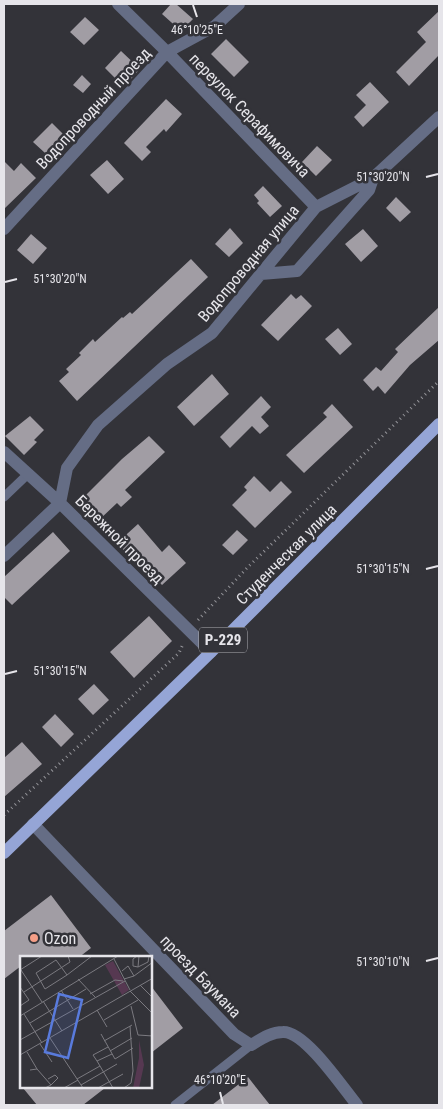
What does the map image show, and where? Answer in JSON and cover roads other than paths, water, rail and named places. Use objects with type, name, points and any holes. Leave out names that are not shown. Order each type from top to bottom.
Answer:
[{"type":"main road","name":"Студенческая улица","points":[[4,852],[211,652],[439,424]]},
{"type":"street","name":"переулок Серафимовича","points":[[118,4],[167,52],[316,208]]},
{"type":"street","name":"Водопроводный проезд","points":[[4,229],[167,52],[215,26],[239,4]]},
{"type":"street","name":"Водопроводная улица","points":[[60,503],[66,468],[98,425],[167,364],[212,333],[316,208],[373,178],[439,117]]},
{"type":"street","points":[[261,274],[297,271],[369,190],[373,178]]},
{"type":"street","name":"Бережной проезд","points":[[4,452],[60,503],[211,652]]},
{"type":"street","points":[[4,556],[60,503]]},
{"type":"street","name":"проезд Баумана","points":[[33,824],[234,1034],[251,1045]]},
{"type":"street","points":[[251,1045],[270,1034],[285,1031],[302,1039],[357,1105]]},
{"type":"lane","points":[[4,497],[28,474]]},
{"type":"lane","points":[[174,1105],[251,1045]]},
{"type":"place","name":"Ozon","points":[[34,938]]}]
